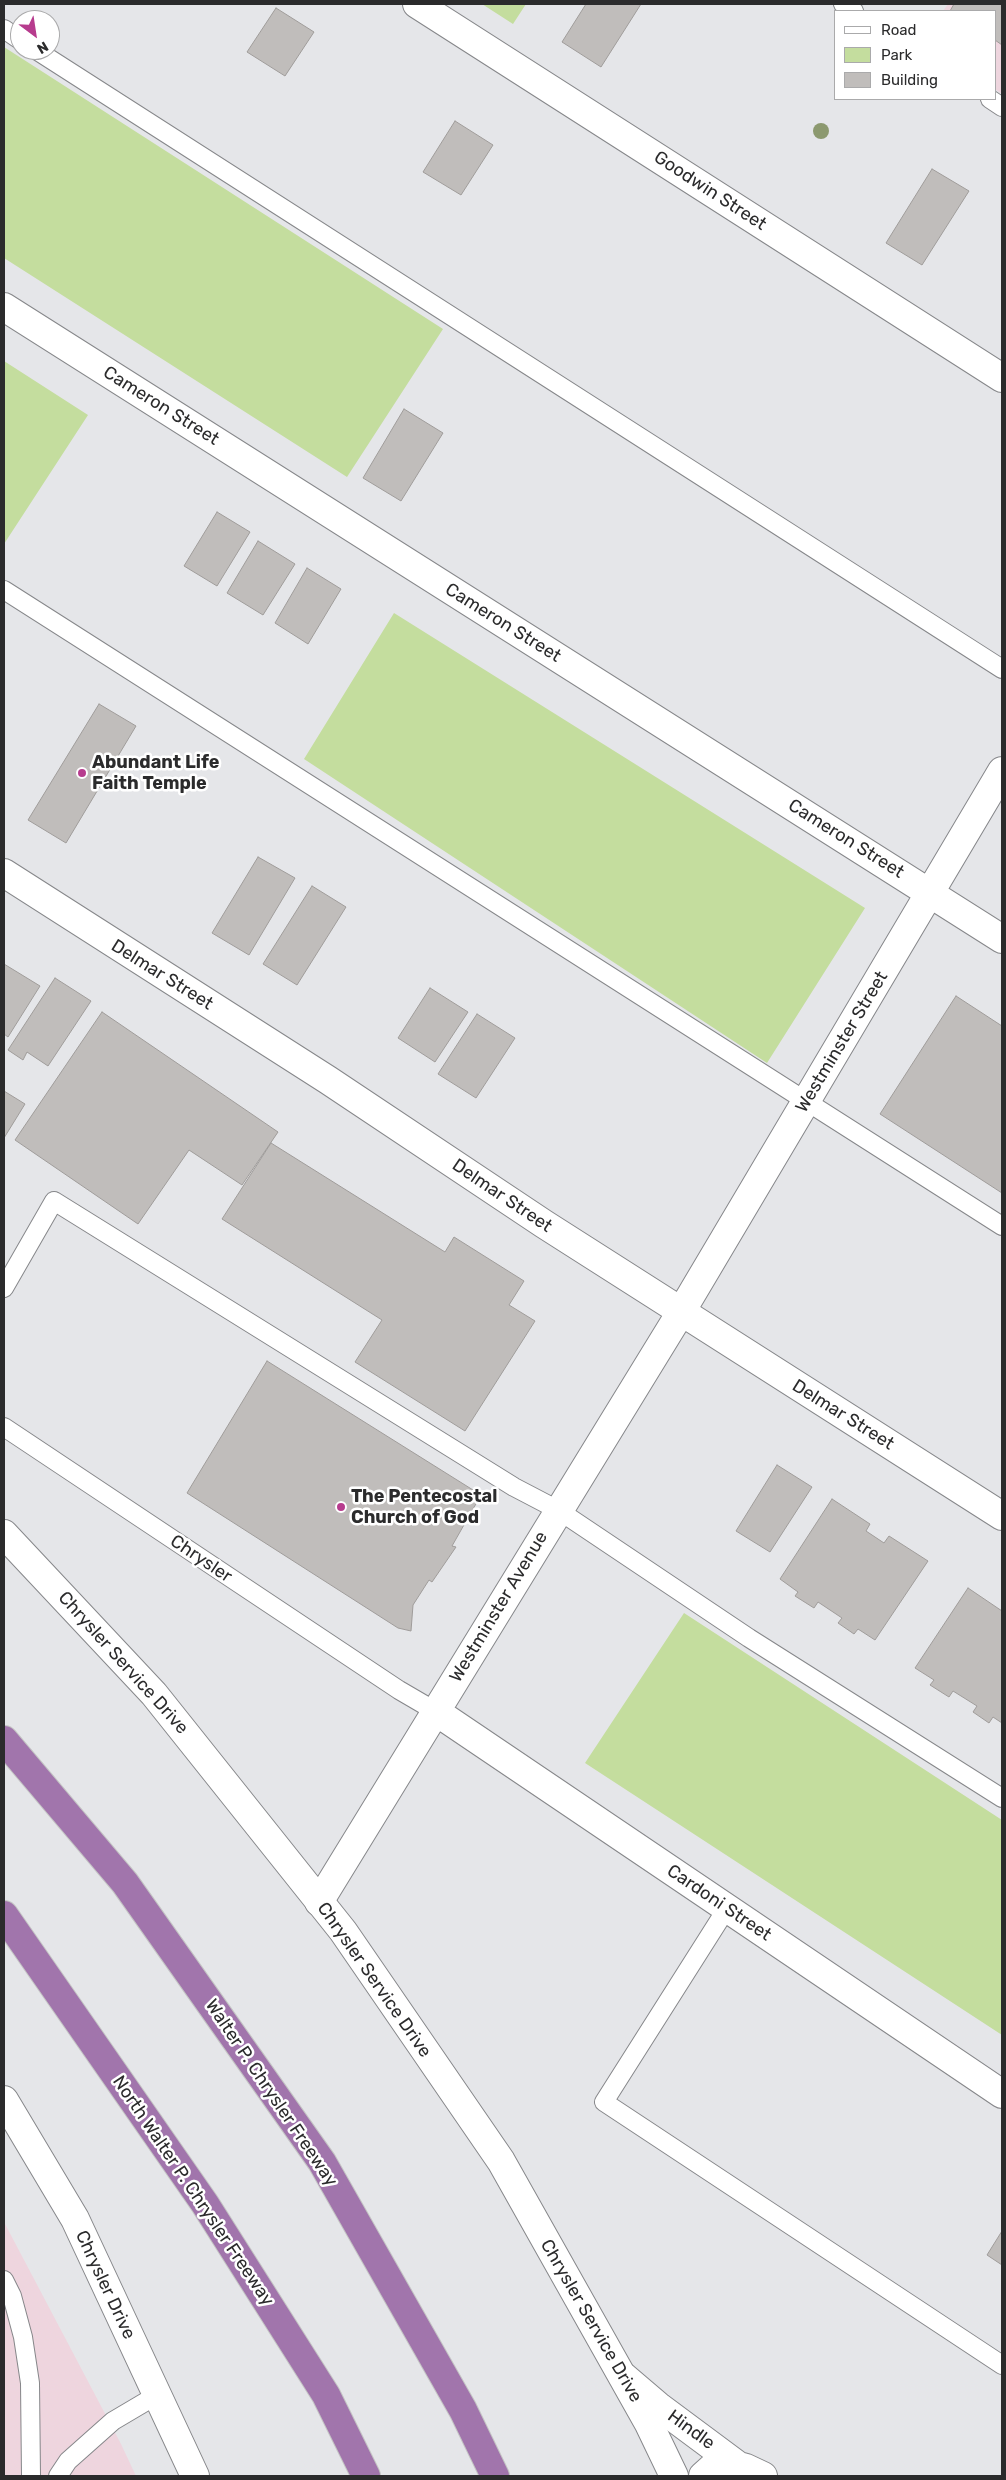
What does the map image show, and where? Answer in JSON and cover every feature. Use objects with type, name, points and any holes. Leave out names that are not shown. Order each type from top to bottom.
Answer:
[{"type":"highway","name":"Walter P. Chrysler Freeway","points":[[4,1740],[124,1883],[322,2162],[463,2410],[495,2476]]},
{"type":"highway","name":"North Walter P. Chrysler Freeway","points":[[4,1915],[205,2204],[326,2394],[366,2476]]},
{"type":"street","name":"Goodwin Street","points":[[417,4],[1002,378]]},
{"type":"street","name":"Cameron Street","points":[[4,307],[931,893],[1002,940]]},
{"type":"street","name":"Westminster Street","points":[[681,1312],[1002,771]]},
{"type":"street","name":"Delmar Street","points":[[4,873],[328,1080],[544,1224],[1002,1516]]},
{"type":"street","name":"Westminster Avenue","points":[[319,1902],[681,1312]]},
{"type":"street","name":"Chrysler Service Drive","points":[[4,1534],[154,1694],[343,1931],[501,2161],[623,2376],[674,2476]]},
{"type":"street","name":"Cardoni Street","points":[[435,1711],[1002,2094]]},
{"type":"street","name":"Chrysler Drive","points":[[4,2100],[75,2219],[195,2476]]},
{"type":"street","name":"Hindle","points":[[623,2376],[658,2406],[736,2464],[763,2476]]},
{"type":"street","points":[[703,2476],[713,2467],[720,2464],[736,2464]]},
{"type":"lane","points":[[52,60],[1002,669]]},
{"type":"lane","points":[[4,590],[1002,1226]]},
{"type":"lane","points":[[4,1288],[54,1202],[514,1487],[558,1510],[749,1638],[1002,1798]]},
{"type":"lane","name":"Chrysler","points":[[4,1428],[399,1690],[435,1711]]},
{"type":"lane","points":[[727,1908],[604,2102],[1002,2365]]},
{"type":"lane","points":[[4,2280],[12,2296],[24,2337],[30,2383],[31,2476]]},
{"type":"lane","points":[[58,2476],[68,2462],[113,2422],[157,2395]]},
{"type":"shaded area","points":[[948,4],[1002,4],[1002,94],[996,90],[996,10],[944,10]]},
{"type":"shaded area","points":[[4,2222],[121,2444],[136,2476],[4,2476]]},
{"type":"green space","points":[[482,4],[526,4],[513,24]]},
{"type":"green space","points":[[4,47],[10,51],[10,60],[24,60],[443,329],[347,477],[4,258]]},
{"type":"green space","points":[[4,361],[88,415],[4,544]]},
{"type":"green space","points":[[394,613],[865,908],[767,1063],[304,759]]},
{"type":"green space","points":[[684,1613],[1002,1820],[1002,2035],[585,1763]]},
{"type":"building","points":[[586,4],[641,4],[601,67],[562,42]]},
{"type":"building","points":[[954,4],[1002,4],[1002,45],[996,41],[996,10],[951,10]]},
{"type":"building","points":[[276,8],[314,32],[285,76],[247,52]]},
{"type":"building","points":[[455,121],[493,145],[461,195],[423,172]]},
{"type":"building","points":[[932,169],[969,191],[922,265],[886,243]]},
{"type":"building","points":[[404,409],[443,433],[401,501],[363,478]]},
{"type":"building","points":[[217,512],[250,532],[217,586],[184,566]]},
{"type":"building","points":[[258,541],[295,564],[263,615],[227,593]]},
{"type":"building","points":[[307,568],[341,589],[308,644],[275,623]]},
{"type":"building","name":"Abundant Life Faith Temple","points":[[99,704],[136,726],[66,843],[28,820]]},
{"type":"building","points":[[258,857],[295,878],[249,955],[212,933]]},
{"type":"building","points":[[312,886],[346,907],[297,985],[263,964]]},
{"type":"building","points":[[4,964],[40,986],[8,1037],[4,1034]]},
{"type":"building","points":[[55,978],[91,1001],[48,1066],[27,1052],[23,1060],[8,1050]]},
{"type":"building","points":[[430,988],[468,1012],[435,1062],[398,1038]]},
{"type":"building","points":[[956,996],[1002,1026],[1002,1193],[880,1114]]},
{"type":"building","points":[[102,1012],[278,1132],[242,1185],[189,1150],[138,1224],[15,1140]]},
{"type":"building","points":[[477,1014],[515,1038],[476,1098],[438,1074]]},
{"type":"building","points":[[4,1091],[25,1104],[4,1138]]},
{"type":"building","points":[[271,1143],[445,1252],[454,1237],[524,1281],[509,1305],[535,1321],[465,1431],[355,1362],[382,1320],[222,1219]]},
{"type":"building","name":"The Pentecostal Church of God","points":[[267,1361],[481,1495],[452,1546],[456,1547],[432,1582],[429,1580],[413,1605],[411,1631],[398,1628],[187,1493]]},
{"type":"building","points":[[777,1465],[812,1487],[770,1552],[736,1531]]},
{"type":"building","points":[[832,1499],[870,1524],[866,1531],[884,1543],[889,1536],[928,1561],[875,1640],[858,1629],[854,1634],[838,1623],[842,1618],[818,1602],[814,1608],[795,1596],[798,1592],[780,1579]]},
{"type":"building","points":[[968,1588],[1002,1611],[1002,1723],[993,1717],[989,1723],[973,1712],[977,1706],[953,1691],[949,1697],[930,1685],[934,1680],[915,1668]]},
{"type":"building","points":[[1002,2231],[1002,2265],[987,2255]]},
{"type":"place","name":"Abundant Life Faith Temple","points":[[82,773]]},
{"type":"place","name":"The Pentecostal Church of God","points":[[341,1507]]}]
